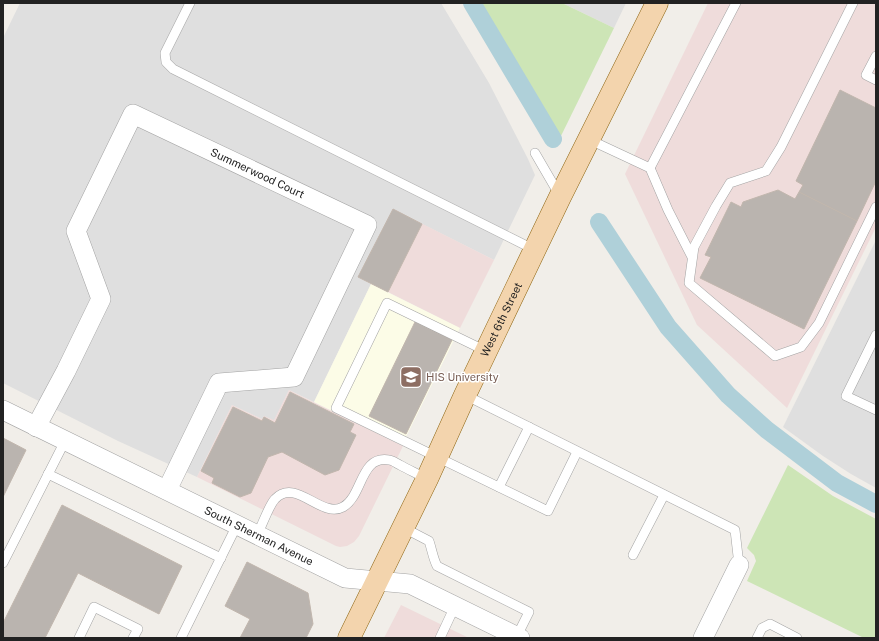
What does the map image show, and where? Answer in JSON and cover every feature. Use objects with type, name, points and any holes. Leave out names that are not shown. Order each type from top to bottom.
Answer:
[{"type":"main road","name":"West 6th Street","points":[[349,638],[404,528],[486,351],[560,197],[590,140],[657,3]]},
{"type":"street","name":"Summerwood Court","points":[[36,426],[66,371],[101,299],[76,231],[133,114],[367,225],[294,376],[219,383],[168,490]]},
{"type":"street","name":"South Sherman Avenue","points":[[3,410],[345,578],[410,584],[519,637]]},
{"type":"street","points":[[703,638],[739,565]]},
{"type":"lane","points":[[190,3],[165,53],[166,62],[173,68],[535,250]]},
{"type":"lane","points":[[650,168],[736,3]]},
{"type":"lane","points":[[850,4],[781,147],[766,171],[730,183],[694,247],[689,283],[774,356],[801,347],[819,323],[876,207]]},
{"type":"lane","points":[[876,56],[866,75],[876,80]]},
{"type":"lane","points":[[590,140],[650,168],[668,210],[692,257]]},
{"type":"lane","points":[[535,152],[560,197]]},
{"type":"lane","points":[[486,351],[387,303],[336,408],[548,511],[578,452]]},
{"type":"lane","points":[[876,335],[846,396],[876,410]]},
{"type":"lane","points":[[465,396],[735,530],[739,565]]},
{"type":"lane","points":[[499,487],[529,427]]},
{"type":"lane","points":[[3,563],[65,441]]},
{"type":"lane","points":[[257,535],[275,499],[283,494],[294,493],[331,509],[343,507],[352,499],[367,468],[376,460],[389,460],[427,478]]},
{"type":"lane","points":[[48,474],[221,558]]},
{"type":"lane","points":[[634,555],[664,495]]},
{"type":"lane","points":[[181,638],[237,525]]},
{"type":"lane","points":[[404,528],[429,541],[433,558],[437,566],[529,612],[519,637]]},
{"type":"lane","points":[[440,638],[455,606]]},
{"type":"lane","points":[[79,638],[94,607],[138,629],[133,638]]},
{"type":"lane","points":[[757,638],[762,628],[770,624],[797,638]]},
{"type":"shaded area","points":[[20,3],[441,3],[489,83],[535,175],[494,260],[422,224],[358,277],[371,284],[314,402],[289,390],[274,421],[262,419],[232,405],[197,477],[118,441],[3,383],[3,38]]},
{"type":"shaded area","points":[[562,3],[626,3],[614,28]]},
{"type":"shaded area","points":[[708,3],[876,3],[876,227],[787,408],[697,325],[625,174]]},
{"type":"shaded area","points":[[393,209],[494,260],[460,328],[358,277]]},
{"type":"shaded area","points":[[876,240],[876,488],[823,456],[783,427]]},
{"type":"shaded area","points":[[371,284],[460,328],[402,445],[314,402]]},
{"type":"shaded area","points":[[289,390],[403,446],[359,536],[354,542],[347,546],[336,546],[197,477],[232,405],[262,419],[264,416],[274,420]]},
{"type":"shaded area","points":[[401,605],[469,638],[384,638]]},
{"type":"green space","points":[[479,3],[562,3],[614,28],[559,140]]},
{"type":"green space","points":[[788,465],[833,496],[876,519],[876,638],[864,638],[747,581],[756,561],[754,555],[747,548]]},
{"type":"building","points":[[840,90],[876,108],[876,181],[857,221],[799,192],[803,185],[796,181]]},
{"type":"building","points":[[778,190],[795,199],[799,192],[857,221],[804,329],[700,278],[711,257],[705,255],[731,202],[741,207],[743,202]]},
{"type":"building","points":[[393,209],[422,224],[388,292],[358,277]]},
{"type":"building","points":[[415,322],[452,340],[406,434],[369,416]]},
{"type":"building","points":[[290,392],[354,424],[350,432],[356,435],[339,470],[325,475],[282,452],[268,457],[251,493],[240,497],[212,483],[214,478],[201,471],[233,407],[262,421],[264,417],[275,423]]},
{"type":"building","points":[[3,438],[26,450],[3,497]]},
{"type":"building","points":[[62,505],[182,566],[159,614],[78,573],[45,638],[3,638],[3,623]]},
{"type":"building","points":[[247,562],[308,593],[313,624],[306,638],[240,638],[250,619],[225,606]]},
{"type":"waterway","points":[[472,3],[553,139]]},
{"type":"waterway","points":[[599,222],[668,327],[728,395],[767,430],[837,483],[876,504]]},
{"type":"place","name":"HIS University","points":[[411,377]]}]
